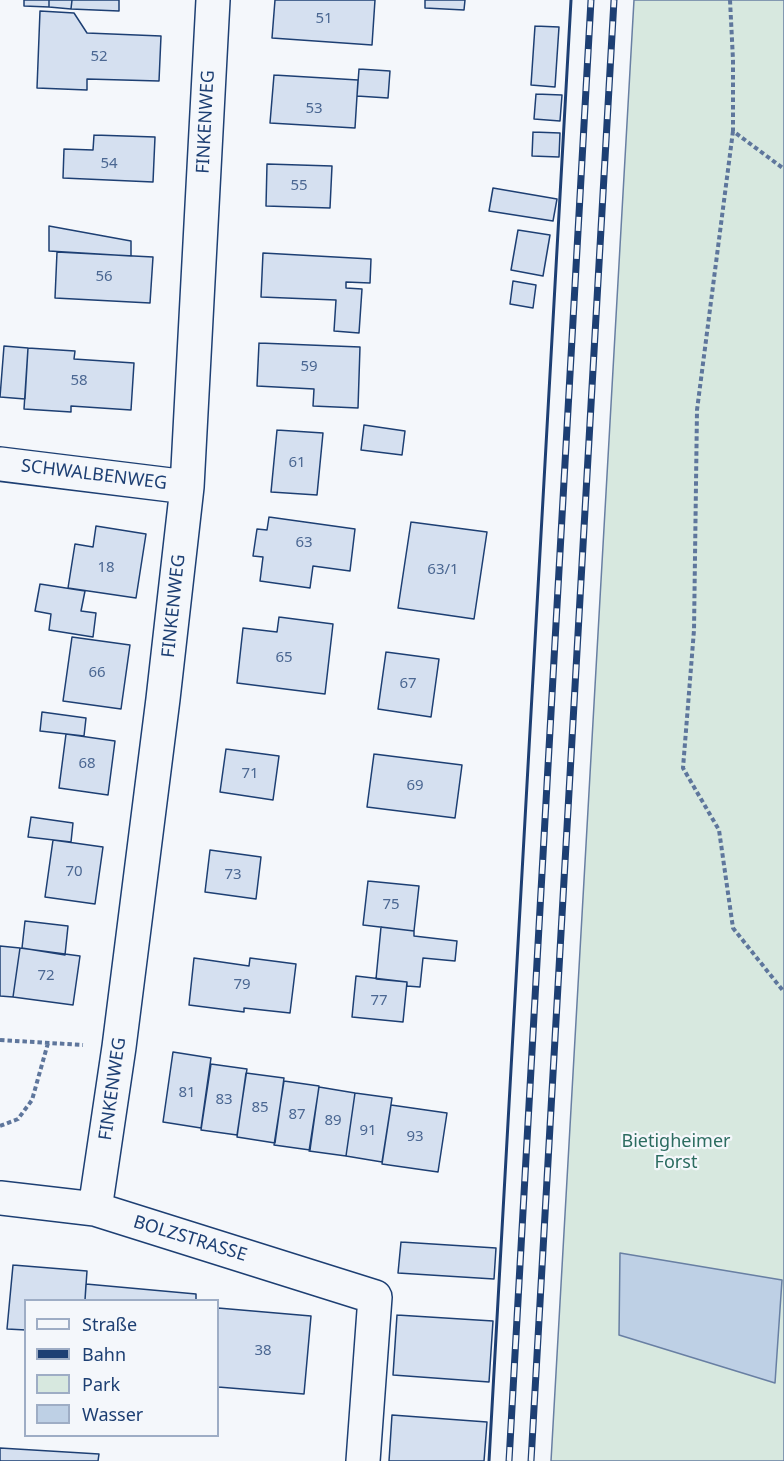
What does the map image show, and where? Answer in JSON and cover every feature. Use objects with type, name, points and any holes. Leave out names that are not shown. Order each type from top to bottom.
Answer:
[{"type":"street","name":"FINKENWEG","points":[[95,1209],[119,1047],[164,699],[187,487],[213,0]]},
{"type":"street","name":"SCHWALBENWEG","points":[[0,464],[187,487]]},
{"type":"street","name":"BOLZSTRASSE","points":[[0,1198],[95,1209],[375,1297],[363,1461]]},
{"type":"path","points":[[730,0],[733,131],[697,410],[694,630],[683,768],[719,830],[733,928],[784,992]]},
{"type":"path","points":[[733,131],[784,169]]},
{"type":"path","points":[[0,1040],[119,1047]]},
{"type":"path","points":[[0,1126],[18,1119],[32,1100],[48,1043]]},
{"type":"green space","name":"Bietigheimer Forst","points":[[634,0],[784,0],[784,1461],[551,1461]]},
{"type":"water","points":[[620,1253],[782,1280],[775,1383],[619,1335]]},
{"type":"building","points":[[24,0],[49,0],[49,7],[24,6]]},
{"type":"building","points":[[49,0],[72,0],[71,9],[49,7]]},
{"type":"building","points":[[72,0],[119,0],[119,11],[71,9]]},
{"type":"building","points":[[275,0],[375,0],[372,45],[272,38]]},
{"type":"building","points":[[425,0],[465,0],[464,10],[425,8]]},
{"type":"building","points":[[40,11],[74,13],[87,33],[161,36],[159,81],[87,79],[87,90],[37,88]]},
{"type":"building","points":[[535,26],[559,27],[555,87],[531,85]]},
{"type":"building","points":[[359,69],[390,71],[388,98],[357,96]]},
{"type":"building","points":[[274,75],[358,80],[355,128],[270,123]]},
{"type":"building","points":[[536,94],[562,95],[560,121],[534,119]]},
{"type":"building","points":[[533,132],[560,133],[559,157],[532,156]]},
{"type":"building","points":[[94,135],[155,137],[153,182],[63,178],[64,149],[93,150]]},
{"type":"building","points":[[267,164],[332,166],[330,208],[266,206]]},
{"type":"building","points":[[493,188],[557,199],[553,221],[489,211]]},
{"type":"building","points":[[49,226],[131,241],[131,256],[49,251]]},
{"type":"building","points":[[518,230],[550,235],[543,276],[511,270]]},
{"type":"building","points":[[57,252],[153,257],[150,303],[55,298]]},
{"type":"building","points":[[263,253],[371,259],[370,283],[346,282],[346,288],[362,289],[359,333],[334,331],[336,300],[261,297]]},
{"type":"building","points":[[513,281],[536,285],[533,308],[510,304]]},
{"type":"building","points":[[259,343],[360,347],[358,408],[313,406],[314,389],[257,386]]},
{"type":"building","points":[[4,346],[28,348],[25,399],[0,397]]},
{"type":"building","points":[[28,348],[75,351],[74,359],[134,363],[131,410],[71,406],[71,412],[24,409]]},
{"type":"building","points":[[364,425],[405,431],[402,455],[361,450]]},
{"type":"building","points":[[277,430],[323,433],[317,495],[271,492]]},
{"type":"building","points":[[269,517],[355,529],[350,571],[313,566],[310,588],[260,581],[263,557],[253,556],[257,529],[267,530]]},
{"type":"building","points":[[411,522],[487,532],[474,619],[398,608]]},
{"type":"building","points":[[96,526],[146,534],[136,598],[68,588],[75,544],[93,547]]},
{"type":"building","points":[[40,584],[85,591],[81,611],[96,613],[93,637],[49,630],[51,614],[35,611]]},
{"type":"building","points":[[279,617],[333,624],[325,694],[237,683],[243,628],[277,632]]},
{"type":"building","points":[[72,637],[130,645],[121,709],[63,701]]},
{"type":"building","points":[[386,652],[439,659],[431,717],[378,709]]},
{"type":"building","points":[[42,712],[86,718],[84,736],[40,731]]},
{"type":"building","points":[[66,734],[115,741],[108,795],[59,788]]},
{"type":"building","points":[[226,749],[279,756],[273,800],[220,792]]},
{"type":"building","points":[[374,754],[462,765],[455,818],[367,807]]},
{"type":"building","points":[[31,817],[73,823],[71,842],[28,837]]},
{"type":"building","points":[[53,840],[103,847],[95,904],[45,897]]},
{"type":"building","points":[[210,850],[261,857],[256,899],[205,892]]},
{"type":"building","points":[[368,881],[419,886],[414,931],[363,925]]},
{"type":"building","points":[[25,921],[68,926],[65,955],[22,948]]},
{"type":"building","points":[[381,927],[414,931],[414,936],[457,941],[455,961],[423,958],[420,987],[407,986],[407,982],[376,979]]},
{"type":"building","points":[[0,946],[20,948],[13,997],[0,996]]},
{"type":"building","points":[[20,948],[80,956],[73,1005],[13,997]]},
{"type":"building","points":[[194,958],[249,966],[250,958],[296,964],[290,1013],[244,1008],[244,1012],[189,1005]]},
{"type":"building","points":[[356,976],[407,982],[403,1022],[352,1017]]},
{"type":"building","points":[[173,1052],[211,1058],[201,1128],[163,1122]]},
{"type":"building","points":[[211,1064],[247,1069],[237,1135],[201,1130]]},
{"type":"building","points":[[246,1073],[284,1078],[275,1143],[237,1137]]},
{"type":"building","points":[[284,1081],[319,1086],[310,1150],[274,1145]]},
{"type":"building","points":[[319,1087],[355,1093],[346,1156],[309,1151]]},
{"type":"building","points":[[355,1093],[392,1098],[382,1162],[346,1156]]},
{"type":"building","points":[[391,1105],[447,1113],[438,1172],[382,1164]]},
{"type":"building","points":[[401,1242],[496,1248],[494,1279],[398,1273]]},
{"type":"building","points":[[13,1265],[87,1271],[85,1299],[24,1299],[24,1330],[7,1329]]},
{"type":"building","points":[[86,1284],[196,1294],[196,1299],[85,1299]]},
{"type":"building","points":[[219,1308],[311,1316],[304,1394],[219,1387]]},
{"type":"building","points":[[397,1315],[493,1321],[489,1382],[393,1375]]},
{"type":"building","points":[[392,1415],[487,1422],[484,1461],[389,1461]]},
{"type":"building","points":[[0,1448],[99,1454],[98,1461],[0,1461]]},
{"type":"railway","points":[[509,1461],[591,0]]},
{"type":"railway","points":[[531,1461],[614,0]]},
{"type":"wall","points":[[489,1461],[571,0]]}]
